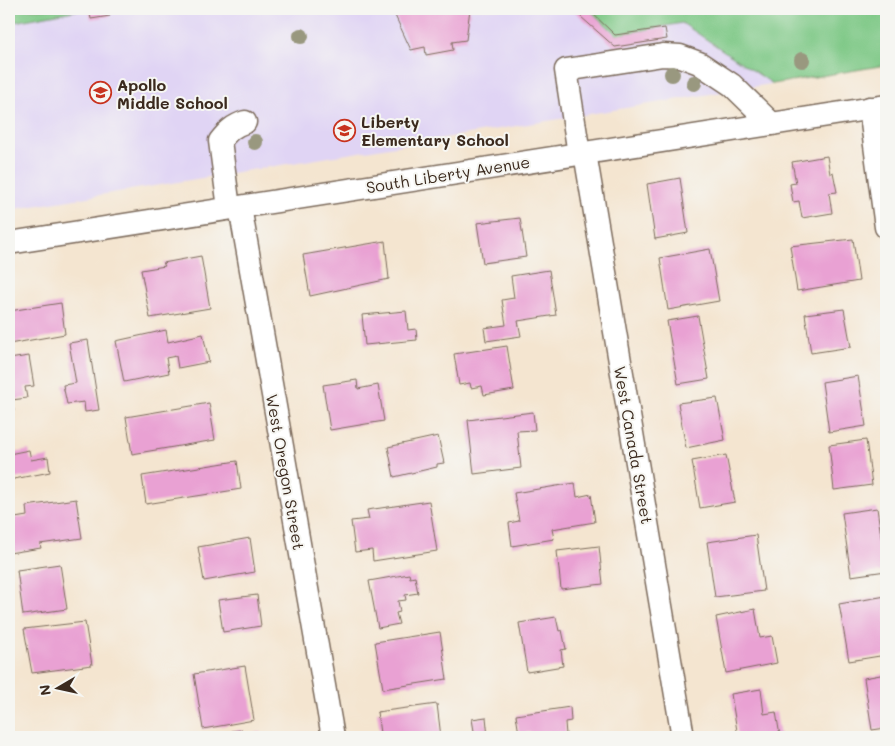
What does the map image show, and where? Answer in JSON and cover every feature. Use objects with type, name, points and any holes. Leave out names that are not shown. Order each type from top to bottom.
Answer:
[{"type":"street","name":"West Canada Street","points":[[683,737],[566,70],[663,55],[680,56],[699,63],[732,85],[772,124]]},
{"type":"street","name":"South Liberty Avenue","points":[[9,243],[878,107]]},
{"type":"street","points":[[878,107],[886,226]]},
{"type":"street","name":"West Oregon Street","points":[[245,122],[229,130],[220,142],[235,207],[333,737]]},
{"type":"shaded area","name":"Liberty Elementary School","points":[[9,9],[886,9],[886,65],[9,210]]},
{"type":"green space","points":[[9,9],[84,9],[9,23]]},
{"type":"green space","points":[[588,9],[886,9],[886,65],[773,84],[682,23],[617,35]]},
{"type":"building","points":[[89,9],[109,9],[110,16],[91,19]]},
{"type":"building","points":[[392,9],[470,9],[466,40],[452,42],[453,50],[426,55],[425,47],[411,50]]},
{"type":"building","points":[[572,9],[588,9],[615,35],[665,28],[667,39],[615,47]]},
{"type":"building","points":[[827,156],[830,174],[833,172],[837,192],[829,193],[832,213],[802,218],[799,201],[793,202],[790,184],[796,183],[792,162]]},
{"type":"building","points":[[680,178],[688,233],[655,239],[647,184]]},
{"type":"building","points":[[520,218],[526,257],[483,263],[477,223]]},
{"type":"building","points":[[853,239],[859,281],[797,291],[790,246]]},
{"type":"building","points":[[385,241],[389,279],[310,296],[303,255]]},
{"type":"building","points":[[710,249],[719,301],[668,310],[660,258]]},
{"type":"building","points":[[201,256],[210,308],[150,318],[141,270],[165,266],[163,263]]},
{"type":"building","points":[[549,270],[556,315],[518,321],[521,336],[486,341],[484,328],[506,325],[502,300],[514,298],[511,276]]},
{"type":"building","points":[[61,303],[65,334],[9,344],[9,311]]},
{"type":"building","points":[[844,309],[851,347],[811,353],[805,314]]},
{"type":"building","points":[[406,311],[408,330],[416,329],[417,340],[365,345],[362,315]]},
{"type":"building","points":[[698,316],[709,379],[678,384],[667,321]]},
{"type":"building","points":[[166,330],[168,342],[203,334],[209,362],[178,368],[176,356],[166,358],[169,373],[124,382],[116,341]]},
{"type":"building","points":[[88,340],[99,410],[85,412],[84,402],[67,404],[63,385],[76,383],[69,343]]},
{"type":"building","points":[[507,346],[514,390],[484,395],[482,386],[471,388],[470,383],[459,385],[454,354]]},
{"type":"building","points":[[29,356],[34,386],[25,387],[27,398],[12,400],[14,410],[9,410],[9,359]]},
{"type":"building","points":[[858,376],[866,426],[829,432],[822,382]]},
{"type":"building","points":[[357,380],[358,389],[378,385],[384,421],[330,430],[323,385]]},
{"type":"building","points":[[717,398],[725,440],[686,448],[678,403]]},
{"type":"building","points":[[209,403],[215,440],[132,454],[126,417]]},
{"type":"building","points":[[533,412],[535,430],[517,431],[521,468],[474,474],[468,420]]},
{"type":"building","points":[[438,436],[444,463],[437,464],[437,467],[394,477],[388,447]]},
{"type":"building","points":[[866,440],[872,485],[834,490],[829,445]]},
{"type":"building","points":[[29,450],[31,460],[48,457],[50,472],[9,480],[9,454]]},
{"type":"building","points":[[726,455],[735,502],[700,508],[692,461]]},
{"type":"building","points":[[237,461],[241,489],[146,504],[142,476]]},
{"type":"building","points":[[575,483],[577,497],[591,494],[595,522],[552,529],[554,539],[512,546],[509,523],[519,521],[514,493]]},
{"type":"building","points":[[76,499],[82,538],[40,544],[41,548],[9,553],[9,519],[27,516],[26,506]]},
{"type":"building","points":[[429,501],[437,551],[373,561],[372,550],[355,552],[351,521],[369,519],[367,510]]},
{"type":"building","points":[[877,508],[886,571],[851,576],[842,513]]},
{"type":"building","points":[[756,535],[764,591],[715,597],[707,542]]},
{"type":"building","points":[[250,538],[255,572],[204,581],[198,547]]},
{"type":"building","points":[[599,546],[603,584],[561,589],[557,551]]},
{"type":"building","points":[[60,564],[67,609],[23,615],[17,570]]},
{"type":"building","points":[[409,574],[410,578],[415,577],[418,593],[405,595],[406,600],[398,601],[400,612],[396,613],[399,624],[378,628],[369,581]]},
{"type":"building","points":[[257,595],[261,626],[223,632],[218,600]]},
{"type":"building","points":[[886,596],[886,655],[849,661],[839,604]]},
{"type":"building","points":[[755,609],[760,638],[772,636],[777,663],[726,673],[716,617]]},
{"type":"building","points":[[556,617],[559,631],[562,630],[566,649],[561,650],[563,666],[527,672],[519,623]]},
{"type":"building","points":[[85,622],[92,665],[32,673],[24,629]]},
{"type":"building","points":[[440,632],[447,679],[383,689],[375,642]]},
{"type":"building","points":[[245,666],[254,720],[203,729],[194,674]]},
{"type":"building","points":[[886,674],[886,728],[872,730],[864,678]]},
{"type":"building","points":[[761,689],[764,714],[776,712],[780,736],[738,737],[731,694]]},
{"type":"building","points":[[437,704],[441,737],[385,737],[385,735],[380,733],[377,712]]},
{"type":"building","points":[[570,707],[571,721],[565,722],[566,735],[533,737],[532,732],[519,734],[516,715]]},
{"type":"building","points":[[486,717],[488,737],[475,737],[472,719]]},
{"type":"building","points":[[242,730],[243,735],[261,732],[262,737],[233,737],[232,731]]},
{"type":"building","points":[[156,733],[157,737],[139,736]]},
{"type":"place","name":"Apollo Middle School","points":[[101,93]]},
{"type":"place","name":"Liberty Elementary School","points":[[345,130]]}]
